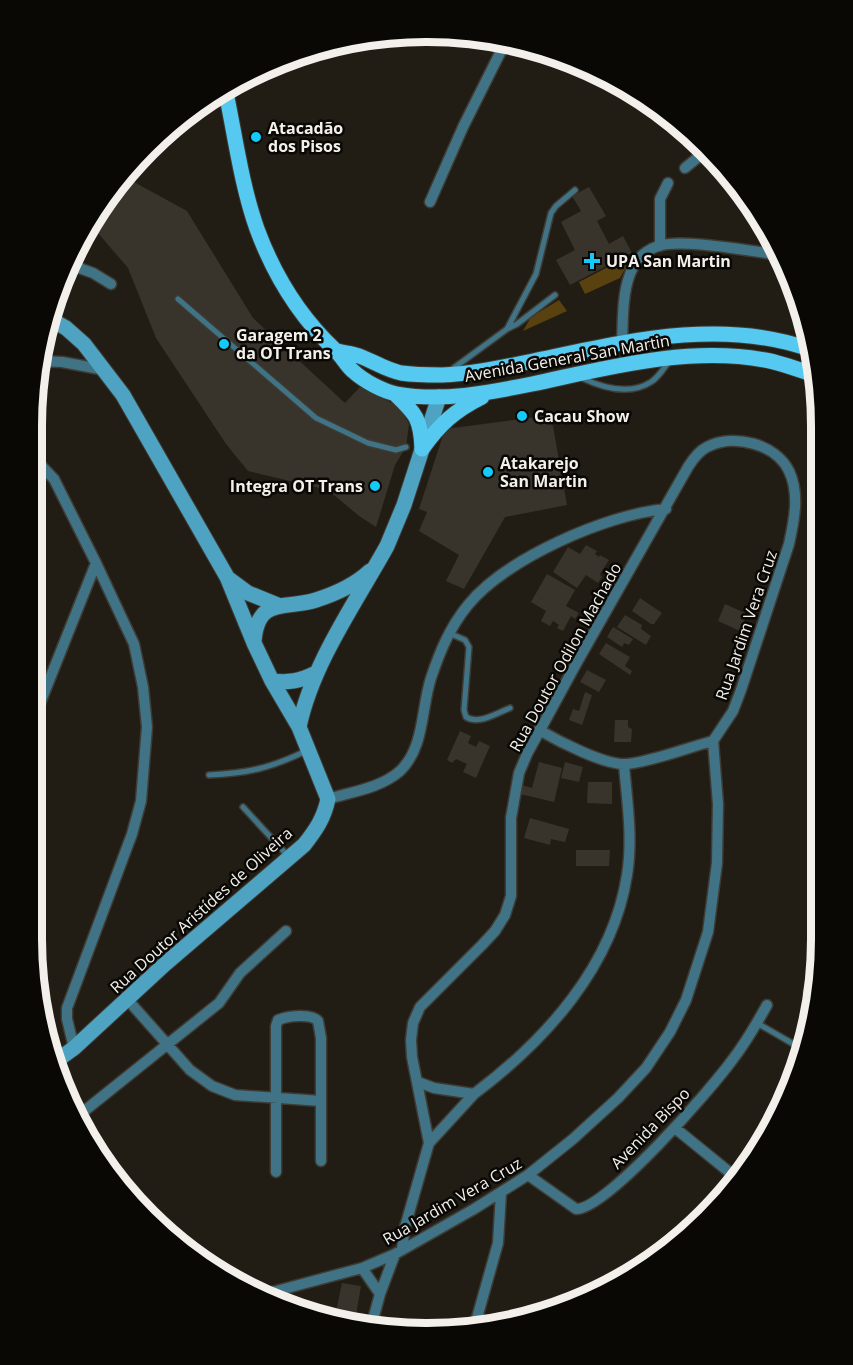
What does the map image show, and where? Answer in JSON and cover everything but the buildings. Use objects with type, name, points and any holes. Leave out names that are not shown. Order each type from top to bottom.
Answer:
[{"type":"main road","name":"Avenida General San Martin","points":[[227,98],[257,229],[283,284],[301,312],[352,371],[394,394],[439,397],[490,392],[674,357],[708,355],[759,359],[808,373]]},
{"type":"main road","points":[[56,323],[78,338],[123,395],[226,577],[272,681],[299,727],[328,799]]},
{"type":"main road","name":"Avenida General San Martin","points":[[337,351],[358,355],[401,372],[445,375],[483,371],[622,343],[708,334],[743,334],[803,346]]},
{"type":"main road","points":[[299,727],[303,708],[316,673],[397,525],[439,397],[483,371]]},
{"type":"main road","points":[[422,449],[445,419],[490,392]]},
{"type":"main road","points":[[394,394],[411,409],[416,417],[421,429],[422,449]]},
{"type":"main road","points":[[254,643],[257,621],[264,613],[280,606],[296,605],[330,594],[363,577],[377,565]]},
{"type":"main road","points":[[226,577],[248,593],[280,606]]},
{"type":"main road","points":[[272,681],[286,683],[301,681],[316,673]]},
{"type":"main road","name":"Rua Doutor Aristídes de Oliveira","points":[[61,1058],[304,844],[320,825],[328,799]]},
{"type":"street","points":[[430,202],[463,127],[502,49]]},
{"type":"street","points":[[685,168],[699,156]]},
{"type":"street","points":[[660,246],[660,200],[668,183]]},
{"type":"street","points":[[622,343],[624,299],[629,276],[642,255],[660,246],[707,246],[770,254]]},
{"type":"street","points":[[77,267],[93,273],[111,284]]},
{"type":"street","points":[[47,361],[105,370]]},
{"type":"street","name":"Rua Doutor Odilon Machado","points":[[373,1320],[380,1294],[398,1251],[429,1143],[412,1057],[413,1023],[420,1007],[495,931],[505,915],[511,896],[513,797],[519,773],[539,730],[688,467],[706,447],[719,442],[734,441],[768,449]]},
{"type":"street","name":"Rua Jardim Vera Cruz","points":[[274,1291],[363,1268],[501,1193],[528,1175],[573,1139],[618,1098],[646,1068],[670,1032],[686,1000],[708,932],[717,863],[718,804],[713,741],[733,711],[741,690],[789,544],[794,521],[795,503],[790,472],[781,459],[768,449]]},
{"type":"street","points":[[42,466],[54,479],[134,644],[143,687],[147,737],[141,801],[132,834],[67,1008],[67,1019],[74,1048]]},
{"type":"street","points":[[328,799],[383,782],[401,770],[419,737],[428,688],[440,649],[469,604],[482,590],[534,555],[574,535],[636,513],[666,509]]},
{"type":"street","points":[[42,698],[96,563]]},
{"type":"street","points":[[539,730],[566,746],[624,765],[713,741]]},
{"type":"street","points":[[429,1143],[474,1094],[505,1069],[554,1020],[580,988],[602,955],[618,916],[627,873],[629,838],[624,765]]},
{"type":"street","points":[[83,1112],[219,1003],[240,973],[286,931]]},
{"type":"street","points":[[127,999],[190,1070],[212,1086],[235,1095],[321,1101]]},
{"type":"street","name":"Avenida Bispo","points":[[528,1175],[568,1206],[576,1209],[584,1208],[624,1179],[675,1128],[735,1058],[767,1005]]},
{"type":"street","points":[[276,1172],[276,1023],[283,1018],[310,1016],[317,1019],[320,1028],[321,1161]]},
{"type":"street","points":[[418,1082],[434,1088],[474,1094]]},
{"type":"street","points":[[675,1128],[731,1174]]},
{"type":"street","points":[[476,1320],[498,1243],[501,1193]]},
{"type":"street","points":[[363,1268],[380,1294]]},
{"type":"lane","points":[[507,329],[536,274],[551,213],[575,190]]},
{"type":"lane","points":[[445,375],[555,295]]},
{"type":"lane","points":[[177,299],[316,418],[368,443],[396,450],[406,447]]},
{"type":"lane","points":[[574,375],[612,389],[643,386],[652,381],[674,357]]},
{"type":"lane","points":[[449,633],[465,640],[469,647],[464,710],[466,717],[478,720],[510,708]]},
{"type":"lane","points":[[209,775],[256,771],[278,765],[309,750]]},
{"type":"lane","points":[[243,807],[289,857]]},
{"type":"lane","points":[[757,1023],[796,1045]]},
{"type":"shaded area","points":[[633,254],[620,278],[585,294],[579,282]]},
{"type":"shaded area","points":[[559,300],[567,311],[523,331],[531,317]]},
{"type":"place","name":"Atacadão dos Pisos","points":[[256,137]]},
{"type":"place","name":"UPA San Martin","points":[[592,261]]},
{"type":"place","name":"Garagem 2 da OT Trans","points":[[224,344]]},
{"type":"place","name":"Cacau Show","points":[[522,416]]},
{"type":"place","name":"Atakarejo San Martin","points":[[488,472]]},
{"type":"place","name":"Integra OT Trans","points":[[375,486]]}]
